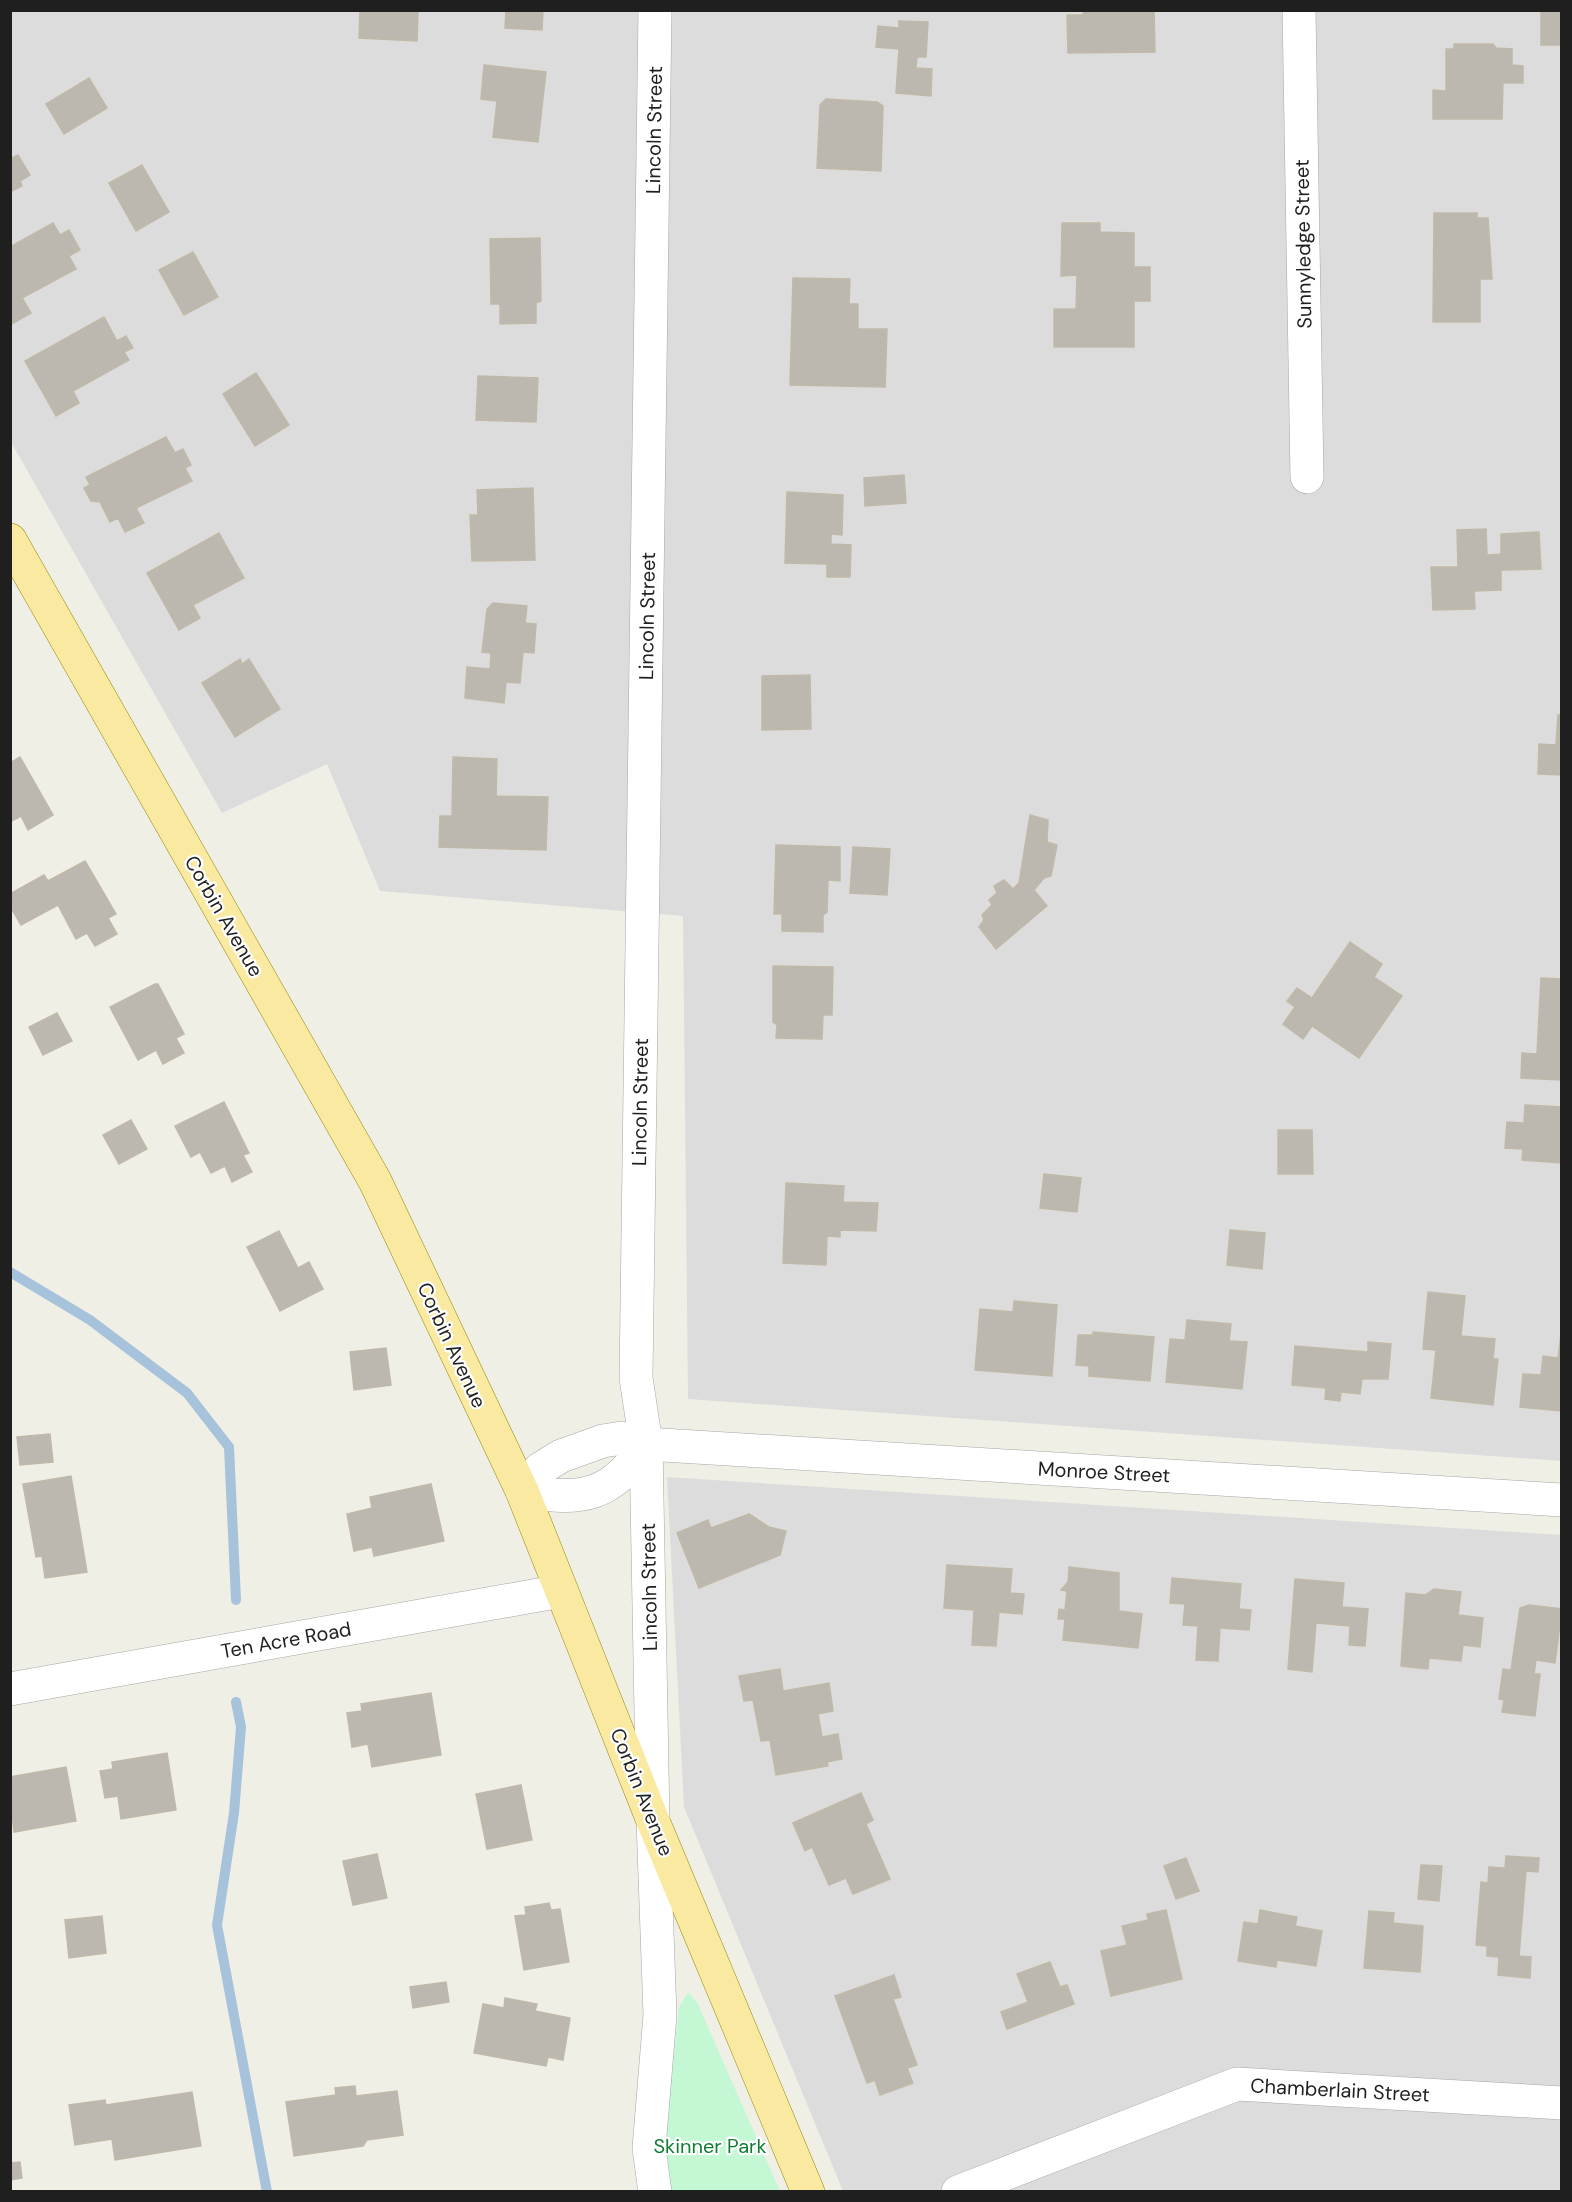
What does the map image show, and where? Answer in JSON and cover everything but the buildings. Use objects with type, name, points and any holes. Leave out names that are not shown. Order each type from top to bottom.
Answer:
[{"type":"main road","name":"Corbin Avenue","points":[[10,540],[375,1181],[522,1491],[653,1821],[808,2192]]},
{"type":"street","name":"Lincoln Street","points":[[655,2192],[649,2148],[660,2015],[653,1821],[646,1444],[636,1378],[656,10]]},
{"type":"street","name":"Sunnyledge Street","points":[[1299,10],[1307,477]]},
{"type":"street","name":"Monroe Street","points":[[522,1491],[540,1469],[561,1456],[603,1441],[622,1438],[646,1444],[1562,1500]]},
{"type":"street","points":[[522,1491],[558,1497],[591,1493],[618,1478],[633,1465],[646,1444]]},
{"type":"street","name":"Ten Acre Road","points":[[10,1689],[561,1592]]},
{"type":"street","name":"Chamberlain Street","points":[[958,2192],[1237,2084],[1562,2103]]},
{"type":"shaded area","points":[[10,11],[1561,11],[1561,1461],[688,1399],[683,916],[380,891],[327,764],[222,813],[11,442]]},
{"type":"shaded area","points":[[667,1477],[1561,1535],[1561,2191],[843,2191],[684,1807]]},
{"type":"green space","name":"Skinner Park","points":[[688,1992],[697,2002],[780,2191],[665,2192],[662,2163],[679,2007]]},
{"type":"waterway","points":[[10,1272],[90,1320],[187,1393],[229,1447],[236,1600]]},
{"type":"waterway","points":[[236,1702],[241,1727],[234,1813],[217,1925],[267,2192]]}]
